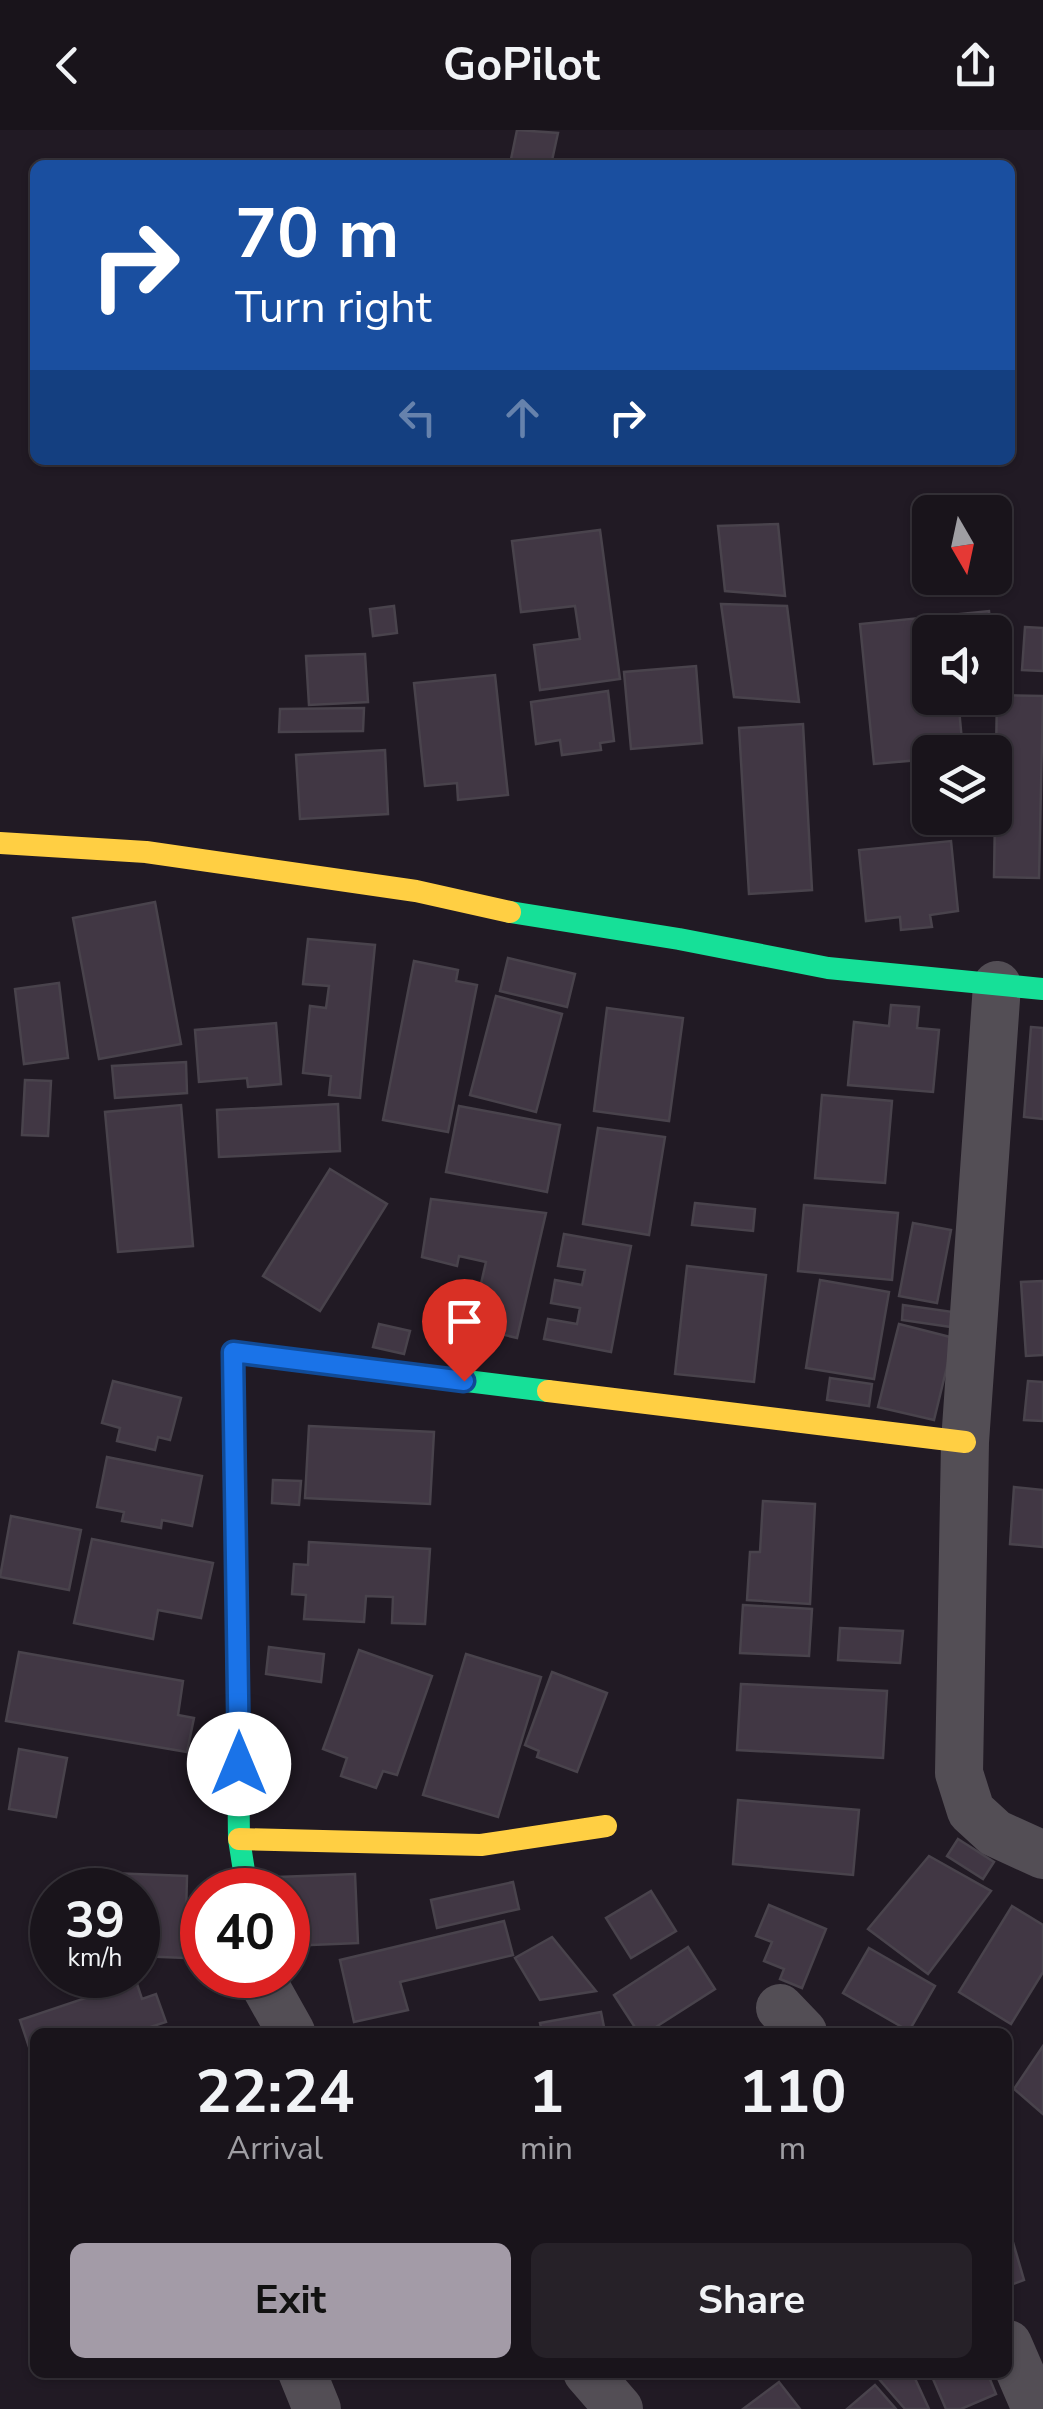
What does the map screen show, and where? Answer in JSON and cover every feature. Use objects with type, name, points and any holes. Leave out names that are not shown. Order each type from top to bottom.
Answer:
[{"type":"street","points":[[0,843],[146,852],[416,891],[529,916],[679,939],[828,968],[1043,989]]},
{"type":"street","points":[[996,985],[964,1442],[958,1773],[971,1811],[995,1833],[1043,1855]]},
{"type":"street","points":[[244,1868],[239,1839],[233,1352],[964,1442]]},
{"type":"street","points":[[239,1839],[480,1844],[606,1826]]},
{"type":"street","points":[[272,1998],[289,2028]]},
{"type":"street","points":[[1012,2353],[1036,2409]]},
{"type":"street","points":[[304,2378],[317,2409]]},
{"type":"street","points":[[591,2378],[619,2409]]},
{"type":"building","points":[[517,130],[558,133],[552,160],[511,160]]},
{"type":"building","points":[[778,524],[785,596],[725,591],[718,526]]},
{"type":"building","points":[[600,530],[620,679],[540,690],[534,645],[580,639],[575,606],[521,612],[512,541]]},
{"type":"building","points":[[721,604],[787,606],[799,702],[734,697]]},
{"type":"building","points":[[394,606],[397,633],[373,636],[370,609]]},
{"type":"building","points":[[989,611],[989,615],[949,615]]},
{"type":"building","points":[[912,619],[912,715],[960,715],[961,735],[912,735],[912,761],[874,764],[860,624]]},
{"type":"building","points":[[1025,627],[1043,628],[1043,671],[1022,670]]},
{"type":"building","points":[[365,654],[368,702],[309,705],[306,656]]},
{"type":"building","points":[[696,666],[702,743],[631,749],[624,672]]},
{"type":"building","points":[[495,675],[508,795],[458,800],[457,783],[425,786],[414,683]]},
{"type":"building","points":[[608,691],[614,741],[600,743],[601,750],[562,755],[560,740],[536,744],[531,702]]},
{"type":"building","points":[[1012,695],[1043,696],[1039,878],[994,877],[995,835],[1012,835],[1012,735],[996,735],[997,715],[1012,715]]},
{"type":"building","points":[[364,708],[363,731],[279,732],[280,709]]},
{"type":"building","points":[[803,724],[812,890],[749,894],[739,728]]},
{"type":"building","points":[[385,750],[388,814],[300,819],[296,755]]},
{"type":"building","points":[[951,841],[958,911],[930,915],[932,927],[901,930],[900,917],[866,921],[859,850]]},
{"type":"building","points":[[155,902],[181,1044],[99,1059],[73,918]]},
{"type":"building","points":[[308,939],[375,945],[360,1098],[329,1095],[331,1076],[303,1073],[310,1006],[326,1008],[329,986],[303,984]]},
{"type":"building","points":[[508,958],[575,974],[567,1007],[500,991]]},
{"type":"building","points":[[414,961],[458,970],[456,981],[477,985],[448,1132],[383,1120]]},
{"type":"building","points":[[59,983],[68,1058],[24,1064],[15,989]]},
{"type":"building","points":[[496,996],[562,1014],[536,1112],[470,1095]]},
{"type":"building","points":[[891,1005],[919,1007],[917,1028],[939,1030],[933,1092],[848,1085],[854,1022],[889,1026]]},
{"type":"building","points":[[607,1008],[683,1018],[669,1121],[594,1111]]},
{"type":"building","points":[[276,1023],[281,1084],[248,1087],[247,1078],[199,1082],[195,1030]]},
{"type":"building","points":[[1031,1027],[1043,1028],[1043,1119],[1024,1117]]},
{"type":"building","points":[[186,1062],[187,1093],[115,1098],[112,1066]]},
{"type":"building","points":[[25,1080],[51,1081],[48,1136],[22,1135]]},
{"type":"building","points":[[822,1095],[892,1101],[885,1183],[815,1178]]},
{"type":"building","points":[[338,1104],[340,1151],[219,1157],[217,1110]]},
{"type":"building","points":[[181,1105],[193,1246],[118,1252],[105,1112]]},
{"type":"building","points":[[459,1106],[560,1125],[547,1192],[446,1172]]},
{"type":"building","points":[[598,1128],[665,1137],[649,1235],[583,1224]]},
{"type":"building","points":[[330,1169],[387,1204],[320,1311],[263,1276]]},
{"type":"building","points":[[431,1199],[546,1213],[517,1338],[471,1327],[486,1262],[459,1256],[457,1266],[422,1257]]},
{"type":"building","points":[[695,1203],[755,1209],[753,1231],[692,1225]]},
{"type":"building","points":[[804,1205],[898,1213],[892,1280],[798,1271]]},
{"type":"building","points":[[913,1223],[951,1230],[937,1303],[899,1296]]},
{"type":"building","points":[[564,1234],[631,1246],[611,1352],[544,1339],[548,1319],[577,1324],[580,1308],[551,1303],[555,1280],[582,1285],[585,1270],[558,1266]]},
{"type":"building","points":[[687,1266],[766,1275],[754,1382],[675,1374]]},
{"type":"building","points":[[820,1280],[889,1292],[874,1379],[806,1368]]},
{"type":"building","points":[[1043,1281],[1043,1355],[1026,1356],[1021,1282]]},
{"type":"building","points":[[903,1305],[960,1313],[958,1328],[902,1320]]},
{"type":"building","points":[[379,1324],[410,1331],[404,1354],[373,1347]]},
{"type":"building","points":[[899,1324],[954,1338],[934,1420],[878,1407]]},
{"type":"building","points":[[830,1378],[872,1384],[869,1406],[827,1400]]},
{"type":"building","points":[[113,1381],[181,1398],[170,1440],[158,1437],[155,1450],[117,1441],[120,1428],[102,1423]]},
{"type":"building","points":[[1028,1381],[1043,1382],[1043,1421],[1024,1420]]},
{"type":"building","points":[[309,1426],[434,1432],[430,1504],[305,1498]]},
{"type":"building","points":[[107,1457],[202,1476],[192,1526],[162,1520],[161,1528],[122,1521],[124,1512],[97,1507]]},
{"type":"building","points":[[273,1480],[301,1481],[299,1505],[272,1503]]},
{"type":"building","points":[[1014,1487],[1043,1490],[1043,1547],[1010,1544]]},
{"type":"building","points":[[763,1501],[815,1504],[810,1604],[747,1600],[750,1552],[760,1552]]},
{"type":"building","points":[[11,1516],[81,1530],[69,1590],[0,1577]]},
{"type":"building","points":[[92,1539],[213,1563],[201,1618],[158,1610],[153,1639],[74,1623]]},
{"type":"building","points":[[309,1542],[430,1549],[425,1624],[392,1623],[393,1597],[366,1596],[364,1622],[304,1619],[306,1595],[292,1594],[294,1564],[308,1565]]},
{"type":"building","points":[[743,1605],[812,1609],[809,1656],[740,1653]]},
{"type":"building","points":[[840,1628],[903,1631],[900,1663],[838,1660]]},
{"type":"building","points":[[269,1647],[324,1654],[321,1682],[266,1674]]},
{"type":"building","points":[[359,1650],[432,1676],[397,1775],[383,1771],[376,1788],[341,1776],[347,1758],[323,1749]]},
{"type":"building","points":[[19,1652],[183,1681],[178,1715],[194,1718],[187,1752],[6,1721]]},
{"type":"building","points":[[466,1654],[541,1677],[498,1817],[423,1795]]},
{"type":"building","points":[[552,1672],[607,1693],[577,1772],[537,1757],[539,1751],[525,1745]]},
{"type":"building","points":[[741,1684],[887,1691],[883,1758],[737,1750]]},
{"type":"building","points":[[19,1749],[67,1758],[56,1817],[9,1809]]},
{"type":"building","points":[[738,1800],[859,1810],[853,1875],[733,1864]]},
{"type":"building","points":[[958,1839],[994,1862],[983,1879],[947,1856]]},
{"type":"building","points":[[929,1856],[991,1891],[928,1974],[868,1929]]},
{"type":"building","points":[[355,1874],[358,1943],[310,1945],[310,1876]]},
{"type":"building","points":[[160,1875],[180,1876],[180,1958],[160,1957]]},
{"type":"building","points":[[513,1882],[519,1909],[437,1928],[431,1900]]},
{"type":"building","points":[[651,1891],[676,1931],[631,1958],[606,1918]]},
{"type":"building","points":[[769,1905],[826,1929],[802,1988],[780,1979],[784,1969],[764,1961],[772,1942],[756,1936]]},
{"type":"building","points":[[1012,1906],[1043,1925],[1043,1972],[1011,2024],[959,1992]]},
{"type":"building","points":[[504,1921],[513,1955],[400,1982],[408,2010],[354,2022],[340,1960]]},
{"type":"building","points":[[552,1937],[596,1991],[540,2000],[515,1958]]},
{"type":"building","points":[[688,1947],[715,1989],[654,2028],[635,2028],[614,1995]]},
{"type":"building","points":[[869,1948],[935,1986],[911,2028],[904,2028],[843,1993]]},
{"type":"building","points":[[85,1998],[157,1998],[166,2022],[147,2028],[30,2028],[30,2050],[20,2020]]},
{"type":"building","points":[[601,2012],[604,2028],[541,2028],[540,2023]]},
{"type":"building","points":[[1043,2046],[1043,2114],[1014,2089]]},
{"type":"building","points":[[1012,2239],[1024,2280],[1012,2284]]},
{"type":"building","points":[[915,2378],[929,2409],[905,2409],[879,2379]]},
{"type":"building","points":[[933,2378],[989,2378],[996,2394],[961,2409],[946,2409]]},
{"type":"building","points":[[779,2382],[800,2409],[743,2409]]},
{"type":"building","points":[[875,2385],[896,2409],[847,2409]]},
{"type":"traffic: fast","points":[[510,912],[828,968],[1043,989]]},
{"type":"traffic: fast","points":[[244,1868],[239,1839],[233,1352],[548,1391]]},
{"type":"traffic: slow","points":[[0,843],[146,852],[416,891],[510,912]]},
{"type":"traffic: slow","points":[[548,1391],[965,1442]]},
{"type":"traffic: slow","points":[[239,1839],[481,1845],[606,1826]]},
{"type":"route","points":[[239,1764],[233,1352],[464,1381]]}]
